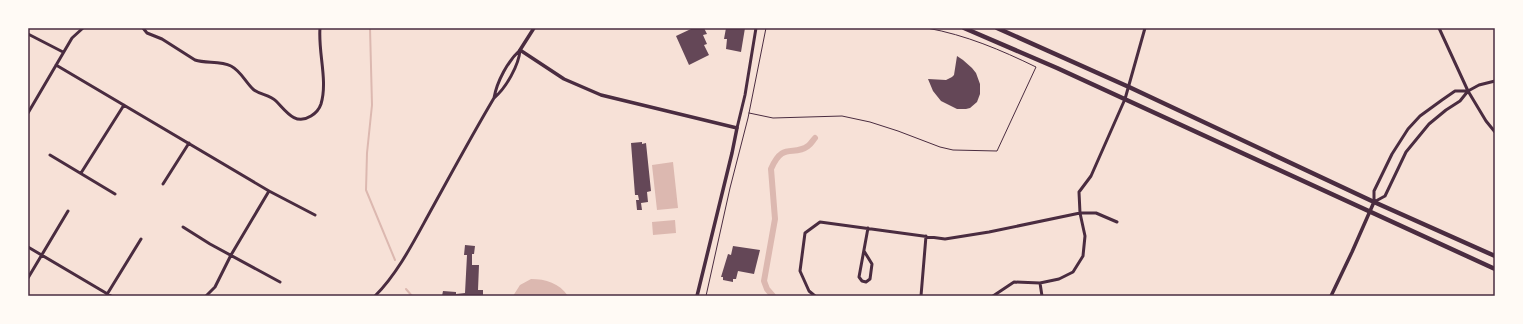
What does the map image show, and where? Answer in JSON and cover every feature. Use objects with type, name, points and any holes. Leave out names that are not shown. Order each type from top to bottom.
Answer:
[{"type":"highway","points":[[964,28],[1040,60],[1495,269]]},
{"type":"highway","points":[[997,28],[1129,87],[1374,202],[1495,256]]},
{"type":"street","points":[[28,113],[63,52],[72,38],[82,28]]},
{"type":"street","points":[[143,28],[147,33],[168,42],[195,60],[231,66],[240,73],[255,91],[276,101],[282,109],[292,117],[302,119],[316,113],[321,105],[323,89],[319,42],[320,28]]},
{"type":"street","points":[[375,296],[386,283],[413,242],[494,98],[496,87],[513,56],[520,50],[534,28]]},
{"type":"street","points":[[697,296],[745,95],[756,28]]},
{"type":"street","points":[[993,296],[1014,282],[1040,283],[1058,279],[1073,272],[1083,256],[1085,236],[1080,213],[1079,192],[1090,176],[1125,99],[1145,28]]},
{"type":"street","points":[[1439,28],[1468,91],[1486,121],[1495,132]]},
{"type":"street","points":[[28,34],[63,52]]},
{"type":"street","points":[[494,98],[502,92],[520,59],[520,50]]},
{"type":"street","points":[[520,50],[564,78],[601,95],[737,128]]},
{"type":"street","points":[[56,65],[269,190],[315,215]]},
{"type":"street","points":[[1331,296],[1370,212],[1374,202],[1374,191],[1392,154],[1408,129],[1420,116],[1455,92],[1468,91],[1479,85],[1495,81]]},
{"type":"street","points":[[1374,202],[1385,196],[1406,152],[1421,132],[1437,116],[1460,102],[1468,91]]},
{"type":"street","points":[[81,173],[124,105]]},
{"type":"street","points":[[163,184],[189,143]]},
{"type":"street","points":[[50,155],[115,194]]},
{"type":"street","points":[[206,296],[215,287],[231,255],[269,190]]},
{"type":"street","points":[[28,278],[68,212]]},
{"type":"street","points":[[815,296],[809,291],[800,271],[805,233],[820,222],[945,239],[989,232],[1080,213],[1096,213],[1117,222]]},
{"type":"street","points":[[183,227],[280,282]]},
{"type":"street","points":[[864,251],[872,264],[870,279],[866,282],[862,281],[859,277],[868,228]]},
{"type":"street","points":[[920,296],[926,236]]},
{"type":"street","points":[[28,247],[108,295],[141,239]]},
{"type":"street","points":[[1040,283],[1042,296]]},
{"type":"path","points":[[706,296],[730,188],[749,113],[766,28]]},
{"type":"path","points":[[749,113],[773,118],[842,116],[877,124],[940,147],[953,150],[997,151],[1036,67],[992,47],[950,32],[927,28]]},
{"type":"shaded area","points":[[673,162],[678,208],[657,210],[652,165]]},
{"type":"shaded area","points":[[675,220],[676,233],[653,235],[652,222]]},
{"type":"shaded area","points":[[531,279],[552,283],[561,288],[568,296],[513,296],[520,285]]},
{"type":"building","points":[[693,28],[704,28],[707,34],[703,35],[707,44],[704,45],[709,55],[689,65],[676,36]]},
{"type":"building","points":[[726,28],[745,28],[741,52],[726,49],[727,39],[724,39]]},
{"type":"building","points":[[957,56],[972,68],[976,73],[980,84],[980,94],[977,102],[970,108],[966,109],[957,109],[941,101],[933,91],[928,79],[946,80],[952,77],[954,75]]},
{"type":"building","points":[[642,142],[642,144],[646,143],[651,191],[647,192],[648,202],[641,203],[642,210],[637,210],[636,200],[639,200],[638,195],[635,195],[631,143]]},
{"type":"building","points":[[465,245],[475,246],[474,254],[472,254],[472,265],[479,265],[478,290],[483,290],[483,295],[487,296],[442,296],[443,291],[456,292],[456,294],[465,293],[467,255],[464,255]]},
{"type":"building","points":[[733,246],[760,250],[754,274],[738,271],[736,279],[733,279],[733,282],[723,280],[723,277],[721,277],[728,254],[731,255]]},
{"type":"waterway","points":[[370,28],[372,105],[367,153],[366,190],[395,260]]},
{"type":"waterway","points":[[773,296],[767,289],[764,281],[775,219],[771,169],[775,160],[784,152],[803,149],[815,138]]},
{"type":"waterway","points":[[406,289],[412,296]]}]
